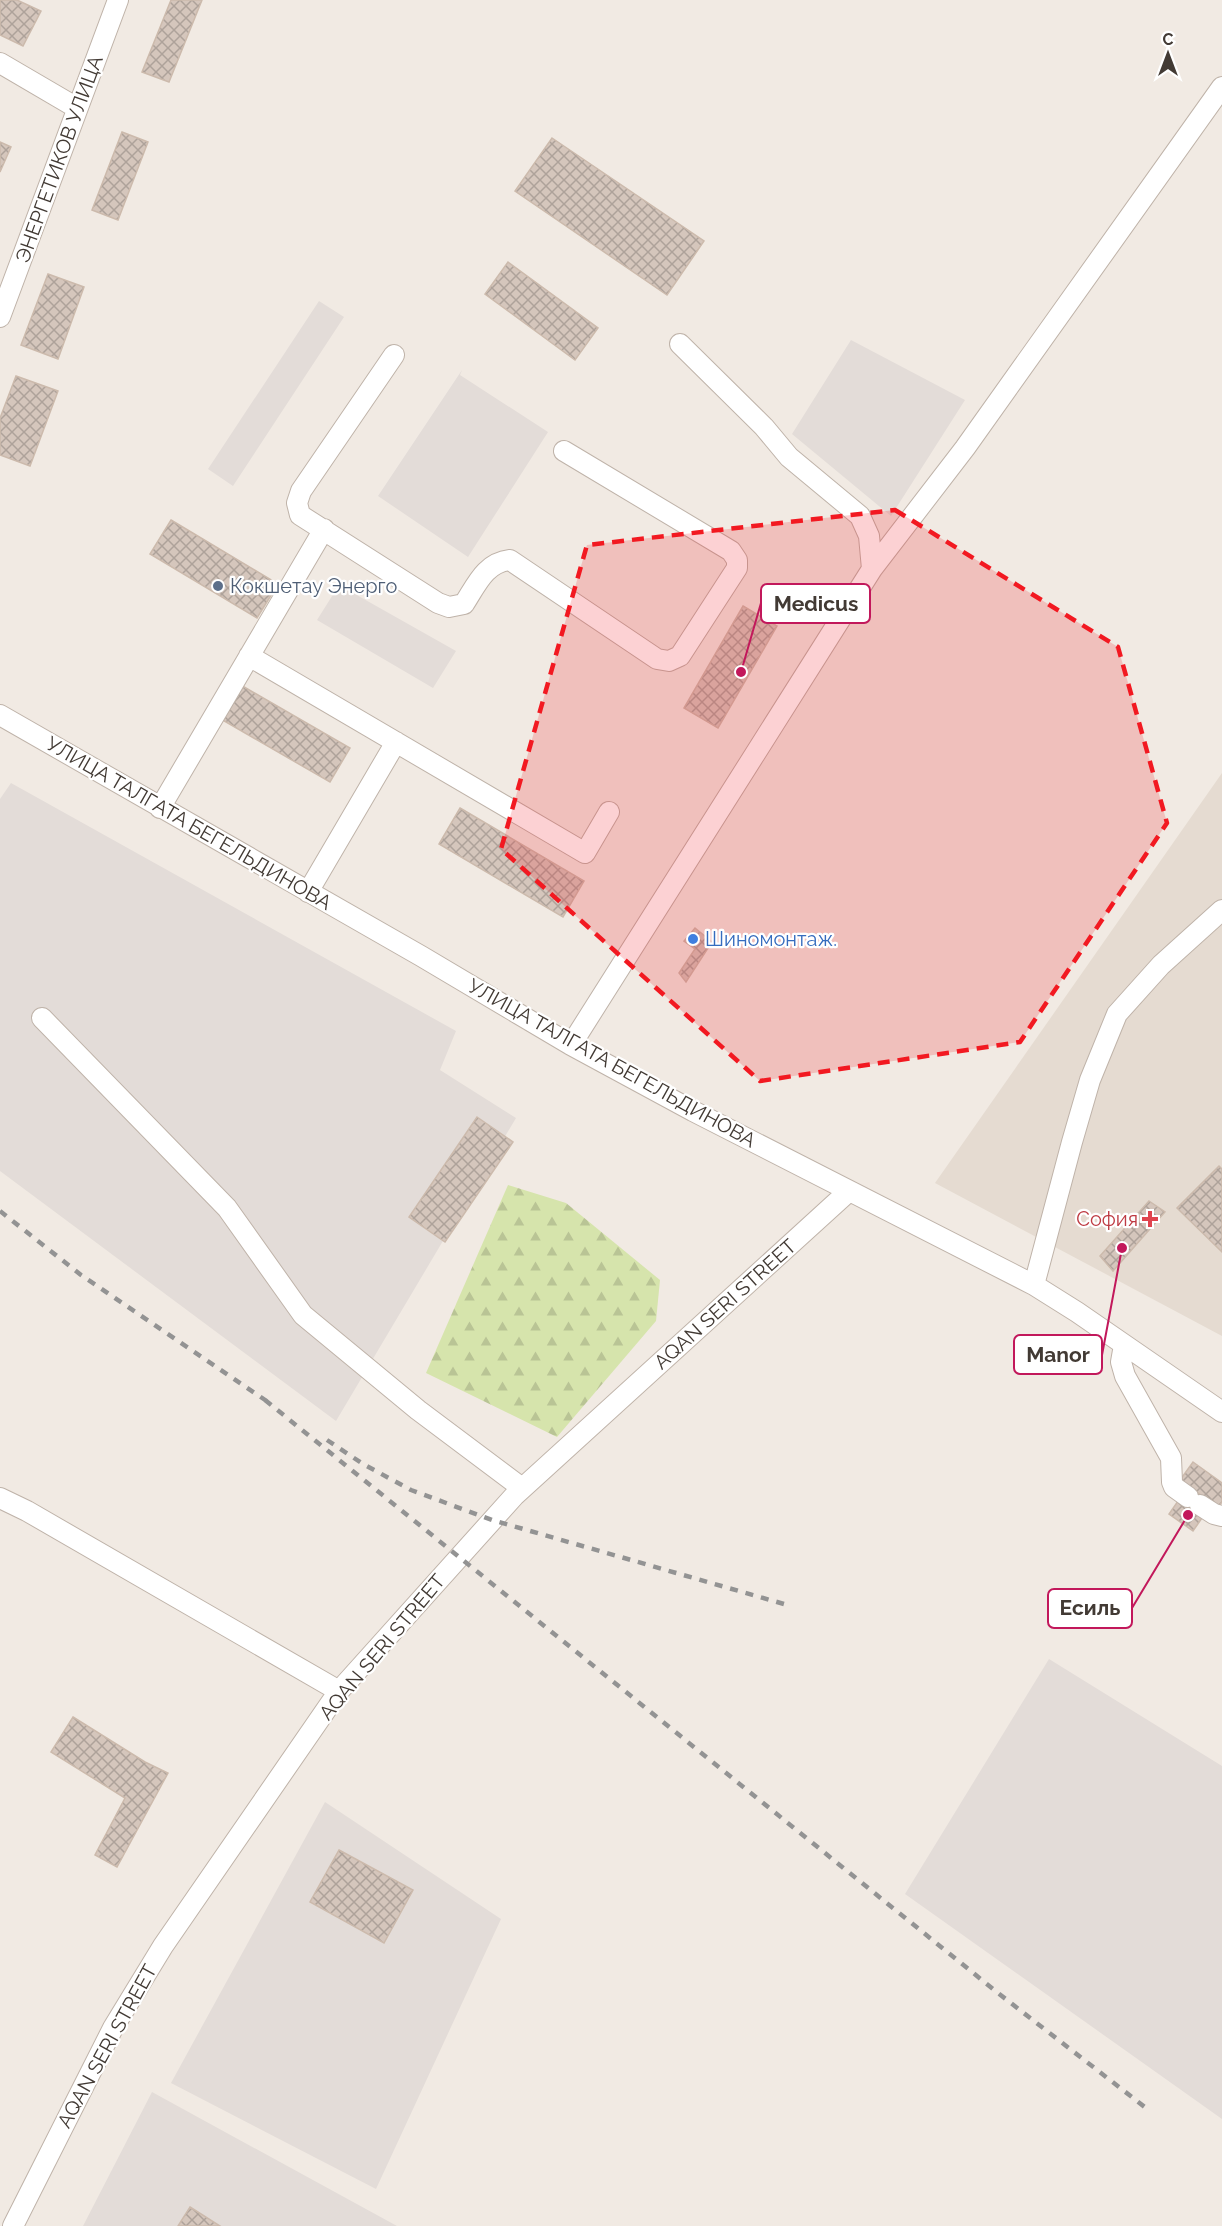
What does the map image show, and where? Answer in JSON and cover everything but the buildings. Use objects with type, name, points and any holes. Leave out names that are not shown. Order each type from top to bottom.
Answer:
[{"type":"street","name":"ЭНЕРГЕТИКОВ УЛИЦА","points":[[0,317],[117,0]]},
{"type":"street","points":[[0,63],[77,108]]},
{"type":"street","points":[[571,1045],[872,569],[965,448],[1222,87]]},
{"type":"street","points":[[680,344],[764,427],[789,457],[860,516],[869,536],[872,569]]},
{"type":"street","points":[[394,355],[301,491],[297,503],[300,515],[438,603],[450,607],[464,604],[489,567],[499,561],[510,560],[657,659],[669,661],[680,656],[737,568],[737,560],[731,551],[564,451]]},
{"type":"street","points":[[160,808],[324,529]]},
{"type":"street","points":[[249,656],[585,853],[609,812]]},
{"type":"street","name":"УЛИЦА ТАЛГАТА БЕГЕЛЬДИНОВА","points":[[0,715],[571,1045],[693,1111],[1034,1285],[1222,1412]]},
{"type":"street","points":[[308,892],[396,742]]},
{"type":"street","points":[[1034,1285],[1090,1080],[1117,1014],[1161,965],[1222,910]]},
{"type":"street","points":[[42,1018],[227,1208],[303,1315],[418,1410],[522,1488]]},
{"type":"street","name":"AQAN SERI STREET","points":[[13,2226],[113,2028],[163,1946],[339,1691],[442,1574],[522,1488],[849,1191]]},
{"type":"street","points":[[1124,1345],[1121,1362],[1125,1376],[1171,1458],[1174,1487],[1214,1514],[1222,1516]]},
{"type":"street","points":[[0,1498],[339,1691]]},
{"type":"highlighted area","points":[[895,510],[1118,647],[1167,823],[1020,1042],[760,1081],[501,849],[587,545]]},
{"type":"shaded area","points":[[319,301],[344,317],[233,486],[208,469]]},
{"type":"shaded area","points":[[851,340],[965,400],[891,516],[792,434]]},
{"type":"shaded area","points":[[462,370],[460,375],[548,432],[468,557],[378,496]]},
{"type":"shaded area","points":[[339,585],[456,651],[433,688],[317,620]]},
{"type":"shaded area","points":[[1222,773],[1222,1336],[935,1183]]},
{"type":"shaded area","points":[[11,783],[456,1031],[440,1070],[516,1118],[336,1421],[0,1171],[0,799]]},
{"type":"shaded area","points":[[1049,1659],[1222,1766],[1222,2119],[905,1894]]},
{"type":"shaded area","points":[[325,1802],[501,1919],[376,2189],[171,2083]]},
{"type":"shaded area","points":[[152,2092],[397,2226],[83,2226]]},
{"type":"green space","points":[[508,1185],[566,1203],[660,1280],[656,1321],[557,1437],[426,1373]]},
{"type":"railway","points":[[0,1211],[81,1275],[271,1404]]},
{"type":"railway","points":[[265,1400],[998,1993],[1146,2108]]},
{"type":"railway","points":[[327,1440],[363,1464],[411,1490],[492,1520],[791,1606]]},
{"type":"place","name":"Кокшетау Энерго","points":[[218,586]]},
{"type":"place","name":"Medicus","points":[[741,672]]},
{"type":"place","name":"Шиномонтаж.","points":[[693,939]]},
{"type":"place","name":"София","points":[[1150,1219]]},
{"type":"place","name":"Manor","points":[[1122,1248]]},
{"type":"place","name":"Есиль","points":[[1188,1515]]}]
